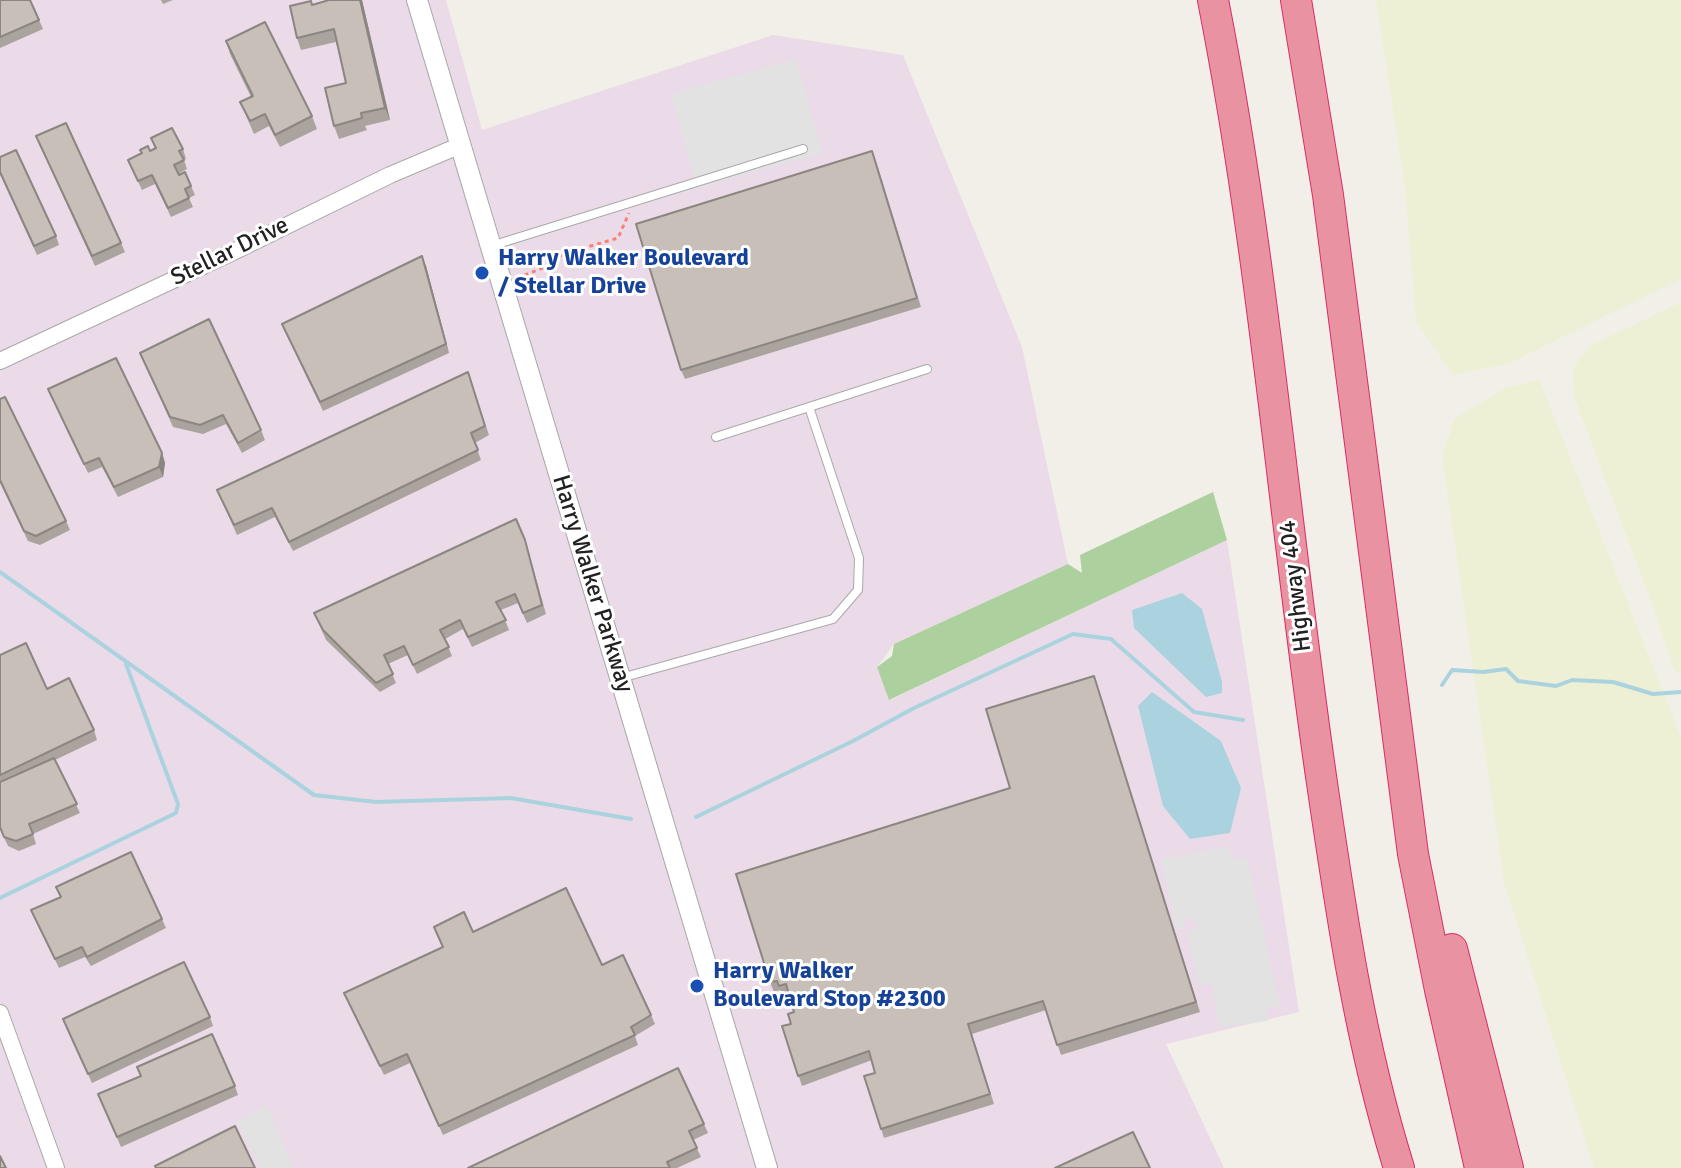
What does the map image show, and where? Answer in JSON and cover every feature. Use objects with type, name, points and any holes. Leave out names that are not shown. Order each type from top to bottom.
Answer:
[{"type":"highway","name":"Highway 404","points":[[1213,0],[1252,231],[1305,667],[1338,890],[1358,1003],[1384,1120],[1399,1168]]},
{"type":"highway","points":[[1296,0],[1330,210],[1413,854],[1480,1168]]},
{"type":"highway","points":[[1400,740],[1421,799],[1460,984],[1508,1168]]},
{"type":"highway","points":[[1384,1120],[1385,1168]]},
{"type":"street","name":"Harry Walker Parkway","points":[[417,0],[767,1168]]},
{"type":"street","name":"Stellar Drive","points":[[0,361],[390,175],[461,145]]},
{"type":"street","points":[[0,1013],[56,1168]]},
{"type":"lane","points":[[491,246],[803,149]]},
{"type":"lane","points":[[716,437],[927,369]]},
{"type":"lane","points":[[620,678],[833,619],[858,590],[859,558],[809,407]]},
{"type":"path","points":[[503,284],[548,266],[563,254],[618,238],[635,201]]},
{"type":"shaded area","points":[[0,0],[446,0],[482,130],[773,35],[903,55],[1022,347],[1068,564],[894,644],[877,667],[890,700],[1227,540],[1299,1012],[1166,1044],[1224,1168],[0,1168]]},
{"type":"shaded area","points":[[796,59],[822,153],[697,188],[671,94]]},
{"type":"shaded area","points":[[1229,847],[1232,860],[1247,858],[1280,1006],[1267,1008],[1268,1021],[1219,1027],[1212,984],[1199,985],[1187,932],[1199,927],[1191,918],[1183,919],[1184,928],[1177,930],[1161,859]]},
{"type":"shaded area","points":[[267,1105],[293,1168],[260,1168],[237,1122]]},
{"type":"green space","points":[[1376,0],[1681,0],[1681,279],[1508,364],[1453,375],[1416,322],[1405,188]]},
{"type":"green space","points":[[1681,302],[1681,674],[1674,670],[1574,397],[1573,368],[1590,346]]},
{"type":"green space","points":[[1539,379],[1681,737],[1681,1168],[1594,1168],[1504,882],[1442,456],[1455,418],[1504,389]]},
{"type":"green space","points":[[1213,492],[1227,540],[889,700],[877,667],[892,656],[894,644],[1068,564],[1082,573],[1080,555]]},
{"type":"water","points":[[1182,593],[1202,609],[1222,682],[1222,693],[1206,697],[1134,628],[1132,610]]},
{"type":"water","points":[[1152,692],[1221,741],[1241,788],[1230,833],[1190,839],[1163,806],[1138,706]]},
{"type":"building","points":[[0,0],[30,0],[39,20],[0,37]]},
{"type":"building","points":[[329,0],[360,0],[385,108],[361,113],[362,118],[334,126],[325,88],[346,83],[334,29],[297,38],[290,6]]},
{"type":"building","points":[[265,22],[312,116],[275,135],[265,114],[250,121],[240,102],[253,96],[226,41]]},
{"type":"building","points":[[66,123],[121,243],[92,256],[36,136]]},
{"type":"building","points":[[172,128],[183,149],[179,151],[184,160],[174,165],[179,175],[185,172],[191,186],[185,189],[189,198],[168,208],[152,175],[138,181],[128,160],[148,146],[150,151],[156,148],[151,138]]},
{"type":"building","points":[[16,150],[56,236],[34,246],[0,172],[0,157]]},
{"type":"building","points":[[872,151],[917,298],[681,370],[636,224]]},
{"type":"building","points":[[422,256],[446,344],[320,402],[282,324]]},
{"type":"building","points":[[209,319],[261,430],[238,443],[223,415],[200,425],[170,417],[140,353]]},
{"type":"building","points":[[116,358],[162,453],[159,467],[114,487],[99,458],[84,464],[48,389]]},
{"type":"building","points":[[468,372],[485,426],[471,433],[478,450],[289,542],[272,508],[234,525],[217,490]]},
{"type":"building","points":[[5,397],[66,521],[36,536],[24,531],[0,480],[0,399]]},
{"type":"building","points":[[516,519],[525,540],[542,605],[523,613],[515,594],[496,602],[506,620],[468,637],[460,620],[440,630],[449,647],[413,665],[404,646],[384,655],[393,674],[376,683],[323,630],[314,613]]},
{"type":"building","points":[[26,643],[47,689],[69,678],[94,730],[0,775],[0,655]]},
{"type":"building","points":[[1094,676],[1196,1002],[1057,1045],[1043,1001],[968,1024],[990,1094],[881,1129],[864,1076],[875,1073],[869,1051],[798,1076],[782,1026],[791,1024],[788,1014],[794,1012],[786,984],[779,986],[777,981],[770,982],[736,874],[1010,788],[986,709]]},
{"type":"building","points":[[54,758],[77,804],[29,824],[33,834],[16,841],[4,837],[0,827],[0,782]]},
{"type":"building","points":[[131,852],[162,919],[87,957],[82,947],[55,959],[31,910],[61,897],[56,887]]},
{"type":"building","points":[[566,888],[602,965],[623,955],[651,1015],[631,1027],[635,1035],[439,1126],[407,1054],[380,1066],[344,993],[443,947],[434,927],[464,912],[473,932]]},
{"type":"building","points":[[184,962],[210,1017],[88,1074],[63,1019]]},
{"type":"building","points":[[212,1034],[235,1086],[117,1137],[98,1094],[141,1076],[137,1067]]},
{"type":"building","points":[[678,1068],[704,1124],[689,1131],[697,1148],[667,1162],[670,1168],[468,1168]]},
{"type":"building","points":[[235,1126],[255,1168],[156,1168],[155,1166]]},
{"type":"building","points":[[1133,1132],[1150,1168],[1055,1168]]},
{"type":"waterway","points":[[0,572],[314,795],[376,802],[511,798],[631,819]]},
{"type":"waterway","points":[[696,817],[914,708],[1073,634],[1111,639],[1194,712],[1243,720]]},
{"type":"waterway","points":[[0,898],[176,813],[178,804],[126,664]]},
{"type":"waterway","points":[[1442,685],[1452,670],[1483,672],[1506,669],[1518,681],[1556,686],[1572,680],[1613,682],[1653,694],[1681,692]]},
{"type":"place","name":"Harry Walker Boulevard / Stellar Drive","points":[[482,273]]},
{"type":"place","name":"Harry Walker Boulevard Stop #2300","points":[[697,986]]}]
